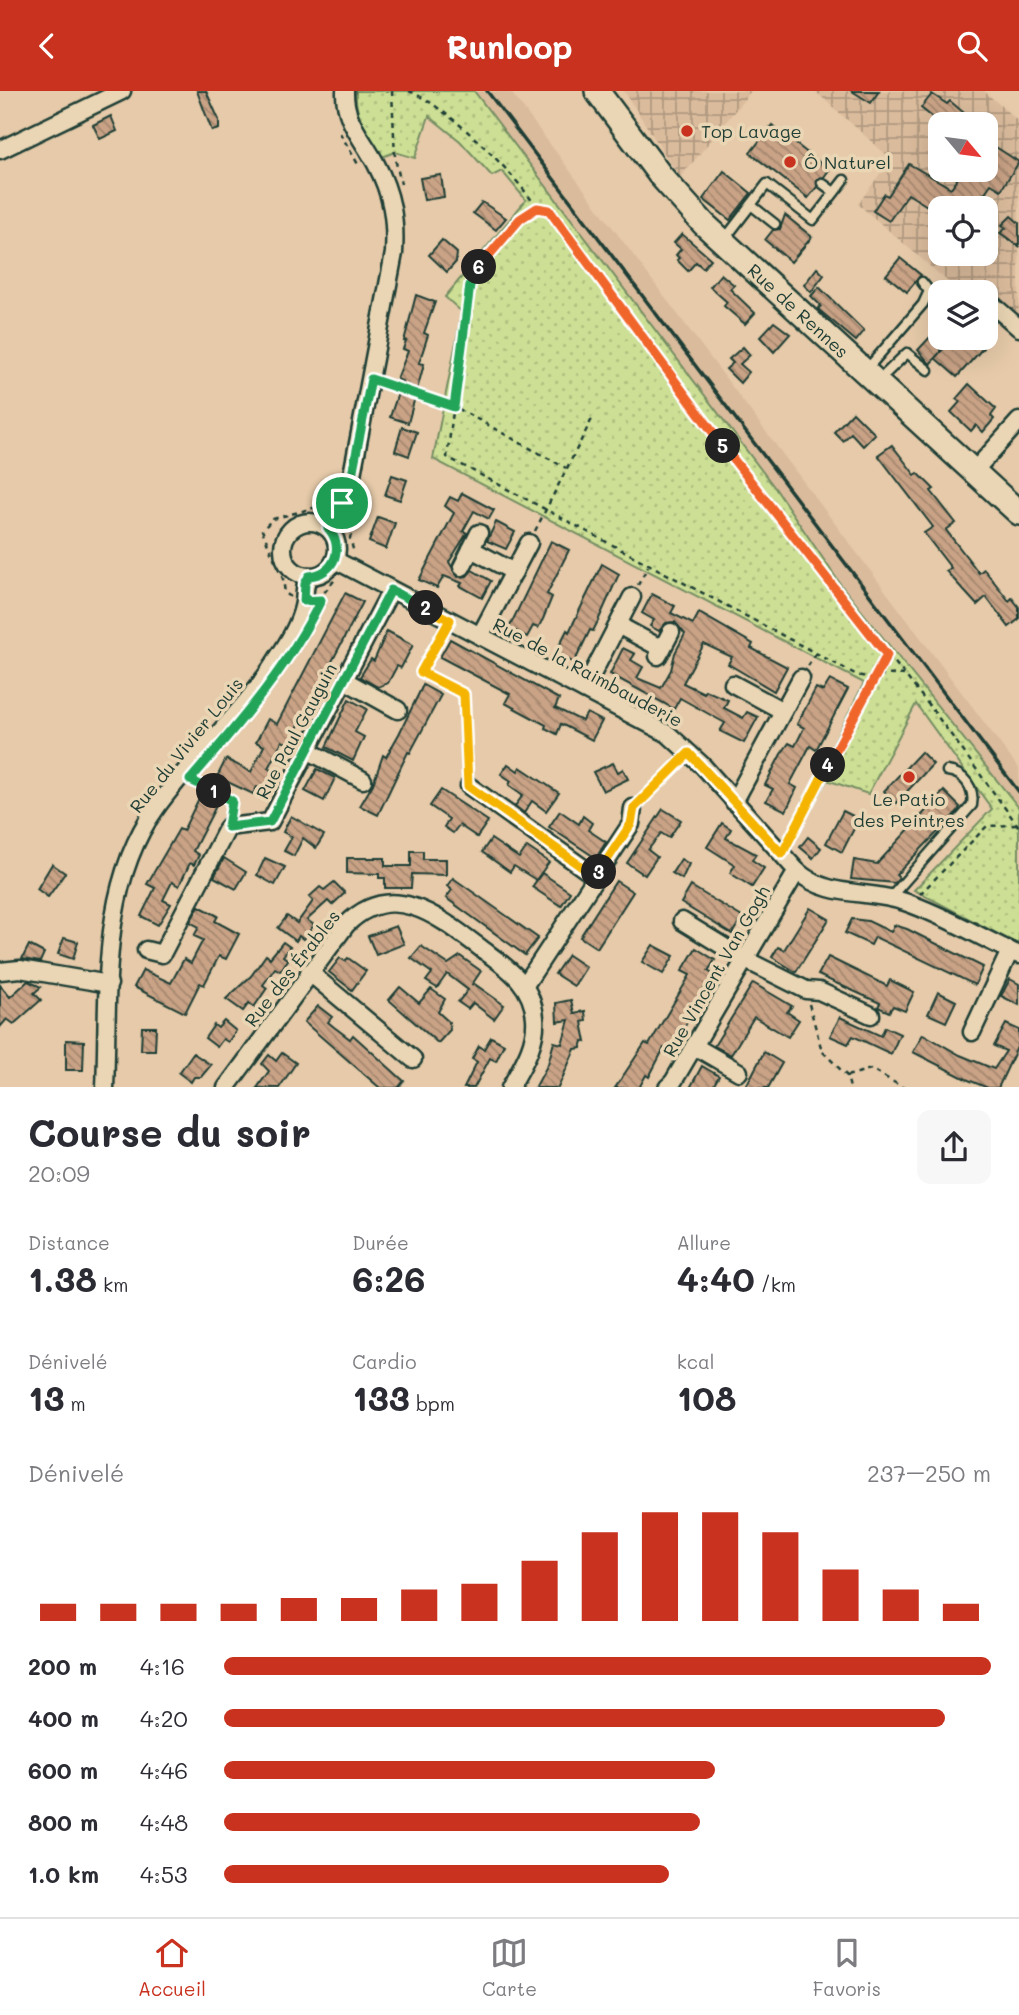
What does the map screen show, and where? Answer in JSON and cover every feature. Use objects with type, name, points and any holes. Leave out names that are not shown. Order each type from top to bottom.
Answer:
[{"type":"main road","name":"Rue de Rennes","points":[[597,91],[660,175],[722,242],[975,470],[1019,513]]},
{"type":"street","points":[[0,150],[122,91]]},
{"type":"street","points":[[328,528],[338,499],[351,480],[394,253],[396,226],[391,198],[376,163],[350,122],[345,91]]},
{"type":"street","points":[[998,309],[1019,328]]},
{"type":"street","points":[[975,470],[1019,421]]},
{"type":"street","points":[[307,521],[328,528],[337,543],[335,560],[327,570],[309,576],[295,572],[285,561],[284,539],[293,527],[307,521]]},
{"type":"street","points":[[461,567],[480,533]]},
{"type":"street","points":[[481,636],[529,543]]},
{"type":"street","points":[[471,549],[514,572]]},
{"type":"street","name":"Rue de la Raimbauderie","points":[[335,560],[668,734],[689,753],[797,871],[825,889],[890,898],[911,904],[1014,953]]},
{"type":"street","name":"Rue du Vivier Louis","points":[[105,1087],[115,911],[124,869],[150,817],[242,707],[277,660],[311,605],[305,584],[309,576]]},
{"type":"street","name":"Rue Paul Gauguin","points":[[228,827],[270,822],[391,590]]},
{"type":"street","points":[[584,690],[632,597]]},
{"type":"street","points":[[618,625],[660,652],[671,632]]},
{"type":"street","points":[[734,802],[801,678]]},
{"type":"street","points":[[344,680],[398,710]]},
{"type":"street","points":[[733,684],[783,711]]},
{"type":"street","points":[[307,750],[363,780]]},
{"type":"street","points":[[468,786],[596,877]]},
{"type":"street","points":[[510,1087],[527,1057],[535,1029],[533,1009],[525,985],[631,824],[634,808]]},
{"type":"street","points":[[146,950],[162,954],[228,827]]},
{"type":"street","name":"Rue Vincent Van Gogh","points":[[667,1087],[673,1082],[797,871]]},
{"type":"street","name":"Rue des Érables","points":[[226,1087],[309,972],[350,921],[370,909],[400,904],[435,915],[513,972],[525,985]]},
{"type":"street","points":[[682,921],[744,959],[806,990],[819,991],[871,1015]]},
{"type":"street","points":[[972,1032],[1014,953]]},
{"type":"street","points":[[0,971],[20,969],[109,983]]},
{"type":"street","points":[[309,972],[413,1059]]},
{"type":"street","points":[[694,1045],[739,1072]]},
{"type":"lane","points":[[722,242],[767,184],[813,220],[844,180]]},
{"type":"lane","points":[[822,183],[834,193]]},
{"type":"lane","points":[[751,205],[775,224]]},
{"type":"lane","points":[[871,376],[923,304],[929,291],[922,282]]},
{"type":"lane","points":[[871,376],[907,353],[928,370]]},
{"type":"lane","points":[[890,898],[972,805],[972,791],[967,782],[955,772],[947,771]]},
{"type":"path","points":[[392,91],[395,158]]},
{"type":"path","points":[[409,91],[435,106],[499,162],[537,208],[554,215],[741,470],[904,675],[1018,826]]},
{"type":"path","points":[[537,208],[520,219],[473,276],[456,377],[447,457],[855,674],[874,677],[885,673],[904,675]]},
{"type":"path","points":[[371,379],[454,407],[566,468]]},
{"type":"path","points":[[529,543],[594,415]]},
{"type":"path","points":[[311,605],[285,593],[283,579],[262,530],[273,519],[318,508],[338,499],[359,512],[350,542],[358,561],[355,571]]},
{"type":"path","points":[[632,597],[649,565]]},
{"type":"path","points":[[311,605],[321,600],[333,578]]},
{"type":"path","points":[[311,605],[321,600]]},
{"type":"path","points":[[450,620],[421,672],[464,694],[468,786]]},
{"type":"path","points":[[782,854],[887,655]]},
{"type":"path","points":[[634,808],[689,753]]},
{"type":"path","points":[[182,776],[232,801],[228,827]]},
{"type":"path","points":[[911,904],[987,826],[1018,826]]},
{"type":"path","points":[[806,990],[822,1051],[847,1076],[850,1087]]},
{"type":"path","points":[[847,1076],[870,1069],[904,1087]]},
{"type":"shaded area","points":[[474,91],[510,91],[1019,769],[1019,808],[841,585],[775,488]]},
{"type":"shaded area","points":[[624,91],[751,91],[680,178]]},
{"type":"shaded area","points":[[815,91],[984,91],[1019,122],[1019,339],[998,322],[998,280],[946,280],[930,266],[998,266],[998,196],[928,196],[928,264],[858,204],[891,159]]},
{"type":"green space","points":[[356,91],[474,91],[775,488],[841,585],[1019,808],[1019,945],[914,890],[992,809],[916,704],[868,794],[827,780],[792,843],[786,836],[864,683],[433,459],[462,312],[445,297],[526,200],[502,171],[492,176],[460,141],[429,116],[415,158],[395,152],[382,157],[360,118]]},
{"type":"building","points":[[197,91],[206,91],[219,120],[219,129],[212,131]]},
{"type":"building","points":[[852,91],[879,91],[871,103]]},
{"type":"building","points":[[932,94],[947,104],[950,101],[963,112],[928,114],[921,108]]},
{"type":"building","points":[[111,116],[117,131],[100,139],[93,125]]},
{"type":"building","name":"Ô Naturel","points":[[772,125],[829,170],[824,177],[817,179],[817,187],[808,198],[750,153]]},
{"type":"building","points":[[998,148],[1019,162],[1001,190],[991,184],[983,196],[928,196],[928,206],[908,194],[889,221],[873,211],[884,194],[888,196],[909,164],[928,175],[928,182],[940,182],[951,188],[955,182],[998,182]]},
{"type":"building","points":[[724,171],[751,193],[730,220],[703,199]]},
{"type":"building","points":[[441,175],[444,197],[424,200],[420,178]]},
{"type":"building","points":[[482,202],[506,218],[496,230],[473,213]]},
{"type":"building","name":"Ô Naturel","points":[[785,215],[812,237],[791,262],[765,240],[773,230],[780,229]]},
{"type":"building","points":[[1011,216],[1019,223],[1019,246],[1000,233],[1006,228],[1002,225]]},
{"type":"building","points":[[682,234],[711,259],[703,268],[696,262],[688,271],[677,260],[679,258],[676,255],[681,249],[674,243]]},
{"type":"building","points":[[442,240],[457,253],[456,262],[447,272],[429,255]]},
{"type":"building","points":[[900,258],[921,275],[907,292],[886,275]]},
{"type":"building","points":[[817,268],[824,275],[811,292],[804,285]]},
{"type":"building","points":[[721,274],[734,285],[730,289],[755,313],[745,324],[724,306],[727,302],[710,287]]},
{"type":"building","points":[[819,287],[864,331],[856,341],[818,309],[821,306],[811,296]]},
{"type":"building","points":[[416,295],[435,302],[424,333],[428,335],[419,363],[424,364],[408,423],[390,417],[402,381],[397,379],[408,351],[403,349],[404,341]]},
{"type":"building","points":[[774,322],[790,334],[774,352],[760,337]]},
{"type":"building","points":[[928,339],[928,350],[940,350],[940,353],[930,364],[918,350]]},
{"type":"building","points":[[743,347],[750,355],[740,364],[749,372],[740,383],[726,369],[733,363],[729,359]]},
{"type":"building","points":[[942,350],[981,350],[957,377],[935,358]]},
{"type":"building","points":[[969,384],[996,409],[991,416],[994,419],[983,432],[976,425],[971,431],[951,412],[960,402],[956,399]]},
{"type":"building","points":[[853,412],[875,434],[863,446],[851,433],[843,441],[834,432]]},
{"type":"building","points":[[402,427],[417,432],[409,456],[395,451]]},
{"type":"building","points":[[892,445],[915,475],[918,473],[934,489],[931,491],[956,523],[946,530],[979,573],[984,569],[1009,601],[1012,598],[1019,607],[1019,619],[1009,627],[986,597],[977,605],[946,571],[951,568],[924,533],[933,527],[878,455]]},
{"type":"building","points":[[392,475],[407,480],[400,500],[385,495]]},
{"type":"building","points":[[462,493],[494,510],[489,519],[474,511],[463,531],[467,533],[449,562],[458,577],[467,576],[472,570],[491,581],[482,598],[460,586],[462,583],[444,576],[437,588],[419,580],[454,513],[445,506],[450,497],[458,501]]},
{"type":"building","points":[[378,517],[395,523],[386,549],[369,542]]},
{"type":"building","points":[[496,522],[515,532],[506,549],[487,541]]},
{"type":"building","points":[[551,541],[569,550],[547,594],[552,597],[543,619],[538,628],[533,626],[527,637],[509,628]]},
{"type":"building","points":[[602,564],[619,574],[593,631],[590,630],[574,663],[556,652],[567,630],[569,632]]},
{"type":"building","points":[[345,593],[363,602],[289,744],[282,741],[268,768],[279,774],[269,793],[257,787],[253,794],[217,777],[226,759],[251,772],[264,746],[256,742],[268,719],[277,724]]},
{"type":"building","points":[[652,594],[675,606],[671,613],[693,624],[699,613],[753,644],[751,648],[787,667],[774,691],[728,664],[732,657],[704,644],[683,683],[728,700],[724,708],[743,718],[747,712],[758,717],[744,743],[720,731],[725,723],[680,698],[674,709],[610,674],[623,648],[635,654],[631,660],[643,667],[637,678],[661,688],[671,670],[675,653],[685,634],[675,622],[666,623],[659,631],[650,626],[654,620],[642,613]]},
{"type":"building","points":[[387,631],[413,645],[401,668],[397,666],[388,683],[378,687],[360,677],[371,659],[374,661]]},
{"type":"building","points":[[450,639],[559,699],[555,708],[582,721],[587,713],[602,721],[592,740],[561,724],[557,734],[545,728],[546,725],[505,703],[510,694],[440,657]]},
{"type":"building","points":[[830,680],[848,689],[816,750],[810,746],[790,784],[797,788],[786,811],[766,801],[773,789],[765,785],[789,743],[795,746],[804,728],[797,724],[816,688],[823,691]]},
{"type":"building","points":[[423,685],[441,695],[410,753],[408,752],[378,815],[360,806],[373,784],[383,755],[386,757]]},
{"type":"building","points":[[349,699],[367,709],[355,732],[364,737],[353,761],[326,747]]},
{"type":"building","name":"Le Patio des Peintres","points":[[921,752],[933,764],[896,803],[884,791]]},
{"type":"building","points":[[613,763],[618,772],[623,769],[628,779],[603,791],[593,772]]},
{"type":"building","points":[[508,764],[518,771],[520,767],[559,793],[546,811],[532,801],[524,813],[515,806],[523,795],[509,785],[511,781],[501,774]]},
{"type":"building","points":[[317,769],[335,778],[324,801],[305,791]]},
{"type":"building","points":[[441,790],[488,821],[477,837],[459,825],[453,833],[444,827],[449,819],[430,806]]},
{"type":"building","points":[[944,791],[960,807],[958,811],[896,875],[899,878],[895,883],[851,879],[854,860],[877,864]]},
{"type":"building","points":[[200,796],[217,804],[193,851],[199,855],[194,865],[190,863],[179,886],[172,882],[163,900],[171,904],[158,925],[141,916],[155,888],[147,884],[179,829],[183,831]]},
{"type":"building","points":[[663,809],[681,820],[669,838],[661,833],[648,850],[657,857],[645,875],[627,863]]},
{"type":"building","points":[[560,811],[579,824],[583,816],[592,823],[588,830],[606,842],[596,858],[549,827]]},
{"type":"building","points":[[843,811],[859,819],[842,852],[826,843]]},
{"type":"building","points":[[291,816],[324,835],[316,848],[303,838],[294,856],[284,851],[292,837],[283,832]]},
{"type":"building","points":[[722,823],[731,829],[726,838],[756,854],[752,860],[764,868],[752,887],[730,873],[735,865],[707,847]]},
{"type":"building","points":[[808,837],[821,848],[813,858],[800,847]]},
{"type":"building","points":[[491,839],[519,858],[527,847],[549,862],[536,880],[514,866],[510,872],[482,852]]},
{"type":"building","points":[[411,851],[423,851],[423,859],[446,859],[446,875],[412,874],[411,888],[385,888],[385,878],[379,878],[379,874],[347,873],[347,858],[385,858],[385,866],[411,866]]},
{"type":"building","points":[[224,858],[246,872],[236,889],[214,877]]},
{"type":"building","points":[[265,858],[285,867],[275,885],[257,875]]},
{"type":"building","points":[[681,859],[689,864],[682,879],[672,873]]},
{"type":"building","points":[[52,864],[65,873],[48,897],[37,889]]},
{"type":"building","points":[[542,873],[570,892],[561,906],[532,887]]},
{"type":"building","points":[[453,878],[538,938],[525,955],[446,898],[452,890],[447,886]]},
{"type":"building","points":[[616,881],[633,892],[597,948],[580,937]]},
{"type":"building","points":[[334,882],[345,893],[332,905],[328,901],[307,920],[314,925],[303,939],[299,936],[296,941],[278,928],[287,916],[297,923],[313,901],[309,897],[320,887],[324,890]]},
{"type":"building","points":[[691,886],[742,917],[732,934],[681,903]]},
{"type":"building","points":[[199,906],[218,916],[215,921],[239,934],[226,959],[219,956],[204,985],[200,983],[185,1013],[134,987],[143,970],[171,983],[184,959],[191,963],[203,940],[194,936],[199,927],[190,922]]},
{"type":"building","points":[[810,908],[829,919],[796,972],[772,957],[778,947],[784,950]]},
{"type":"building","points":[[852,919],[868,921],[891,932],[894,925],[907,929],[983,967],[975,985],[875,937],[871,945],[845,933]]},
{"type":"building","points":[[396,926],[404,944],[376,955],[368,936]]},
{"type":"building","points":[[64,938],[78,942],[73,959],[58,954]]},
{"type":"building","points":[[283,942],[290,947],[283,956],[288,960],[280,971],[275,968],[263,985],[267,988],[254,1007],[249,1003],[243,1011],[226,999],[251,976],[266,955],[270,958]]},
{"type":"building","points":[[29,945],[44,953],[40,962],[22,959]]},
{"type":"building","points":[[653,945],[674,956],[663,974],[642,962]]},
{"type":"building","points":[[421,946],[448,964],[460,956],[481,971],[473,983],[504,1005],[494,1019],[473,1003],[468,1009],[458,1002],[468,990],[447,974],[437,988],[426,981],[432,973],[411,958]]},
{"type":"building","points":[[696,948],[715,960],[708,971],[714,975],[708,986],[706,985],[683,1030],[668,1050],[664,1048],[649,1077],[646,1075],[641,1087],[616,1087],[645,1043],[649,1045],[690,975],[682,971]]},
{"type":"building","points":[[568,955],[586,967],[574,986],[555,974]]},
{"type":"building","points":[[828,957],[887,986],[890,980],[914,992],[905,1011],[893,1006],[889,1012],[878,1007],[880,1003],[818,975]]},
{"type":"building","points":[[340,958],[345,961],[348,958],[366,971],[352,990],[329,972]]},
{"type":"building","points":[[1010,979],[1019,984],[1019,1005],[1001,996]]},
{"type":"building","points":[[28,981],[41,987],[34,993],[41,1000],[14,1024],[7,1019],[0,1027],[0,985],[10,997]]},
{"type":"building","points":[[753,983],[792,1006],[787,1012],[799,1020],[788,1037],[754,1017],[731,1055],[714,1046]]},
{"type":"building","points":[[400,987],[419,1003],[431,989],[445,999],[438,1012],[449,1022],[450,1030],[438,1043],[389,1000]]},
{"type":"building","points":[[938,992],[956,1001],[946,1022],[928,1014]]},
{"type":"building","points":[[571,1000],[574,1013],[585,1011],[586,1021],[582,1022],[586,1042],[583,1041],[581,1048],[575,1049],[558,1087],[536,1087],[548,1064],[554,1042],[562,1044],[569,1020],[557,1022],[556,1003]]},
{"type":"building","points":[[318,1006],[332,1017],[328,1022],[350,1039],[353,1035],[404,1081],[399,1087],[379,1087],[304,1022]]},
{"type":"building","points":[[840,1017],[881,1036],[885,1027],[900,1034],[891,1054],[853,1036],[848,1044],[830,1036]]},
{"type":"building","points":[[224,1021],[236,1031],[228,1042],[223,1039],[217,1047],[205,1038],[214,1025],[218,1028]]},
{"type":"building","points":[[1006,1024],[1019,1030],[1019,1043],[998,1087],[986,1087],[966,1079],[913,1052],[923,1034],[960,1055],[994,1069],[1006,1051],[994,1046]]},
{"type":"building","points":[[142,1027],[156,1027],[155,1050],[141,1050]]},
{"type":"building","points":[[491,1037],[504,1044],[496,1061],[490,1058],[475,1087],[464,1087],[477,1062],[472,1059],[479,1046],[484,1049]]},
{"type":"building","points":[[66,1040],[84,1041],[83,1070],[66,1070]]},
{"type":"building","points":[[764,1052],[782,1063],[769,1087],[746,1087]]},
{"type":"building","points":[[193,1053],[211,1065],[201,1077],[194,1077],[191,1082],[179,1073]]},
{"type":"building","points":[[282,1053],[296,1063],[280,1087],[258,1087],[269,1071],[262,1064],[269,1055],[276,1061]]},
{"type":"building","points":[[702,1066],[719,1076],[713,1087],[691,1087]]},
{"type":"railway","points":[[487,91],[1019,792]]},
{"type":"place","name":"Top Lavage","points":[[687,131]]},
{"type":"place","name":"Ô Naturel","points":[[790,162]]},
{"type":"place","name":"Le Patio des Peintres","points":[[909,777]]},
{"type":"route","points":[[543,208],[549,210],[564,227],[741,470],[887,655],[782,854],[689,753],[642,797],[634,808],[631,824],[596,877],[468,786],[464,694],[421,672],[450,620],[391,590],[270,822],[228,827],[232,801],[190,780],[286,665],[309,626],[321,600],[304,601],[305,584],[309,576],[327,570],[335,560],[337,543],[328,528],[342,503],[351,480],[371,379],[446,402],[454,407],[456,377],[473,276],[520,219],[531,210],[543,208]]}]
